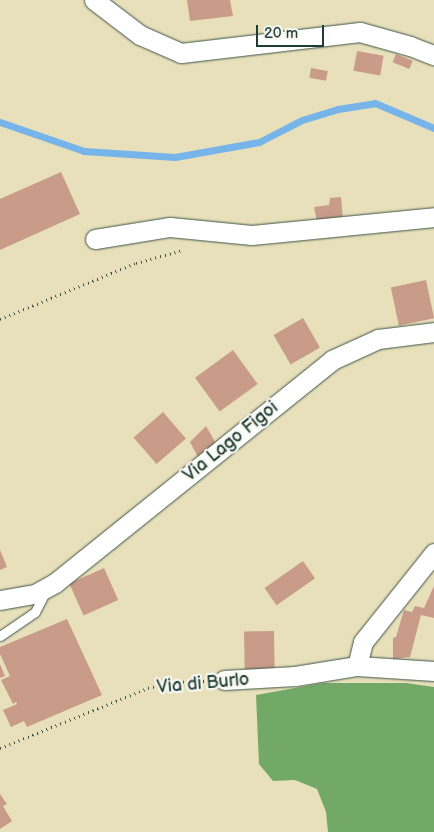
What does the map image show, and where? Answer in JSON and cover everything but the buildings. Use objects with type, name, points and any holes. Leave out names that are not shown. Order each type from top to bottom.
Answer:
[{"type":"street","points":[[94,0],[140,35],[181,53],[360,32],[434,55]]},
{"type":"street","points":[[95,239],[170,227],[252,235],[434,217]]},
{"type":"street","name":"Via Lago Figoi","points":[[0,600],[46,590],[332,360],[378,339],[434,332]]},
{"type":"street","points":[[357,666],[363,642],[434,553]]},
{"type":"street","name":"Via di Burlo","points":[[224,680],[295,676],[357,666],[434,671]]},
{"type":"lane","name":"Via Lago Figoi","points":[[0,636],[35,612],[46,590]]},
{"type":"path","points":[[0,319],[136,263],[187,249]]},
{"type":"path","name":"Via di Burlo","points":[[0,748],[148,688],[174,682],[224,680]]},
{"type":"green space","points":[[323,683],[406,683],[434,687],[434,832],[328,832],[326,812],[317,789],[295,780],[273,781],[259,764],[256,695]]},
{"type":"waterway","points":[[0,122],[84,151],[175,157],[259,142],[302,120],[338,109],[375,103],[434,128]]}]
